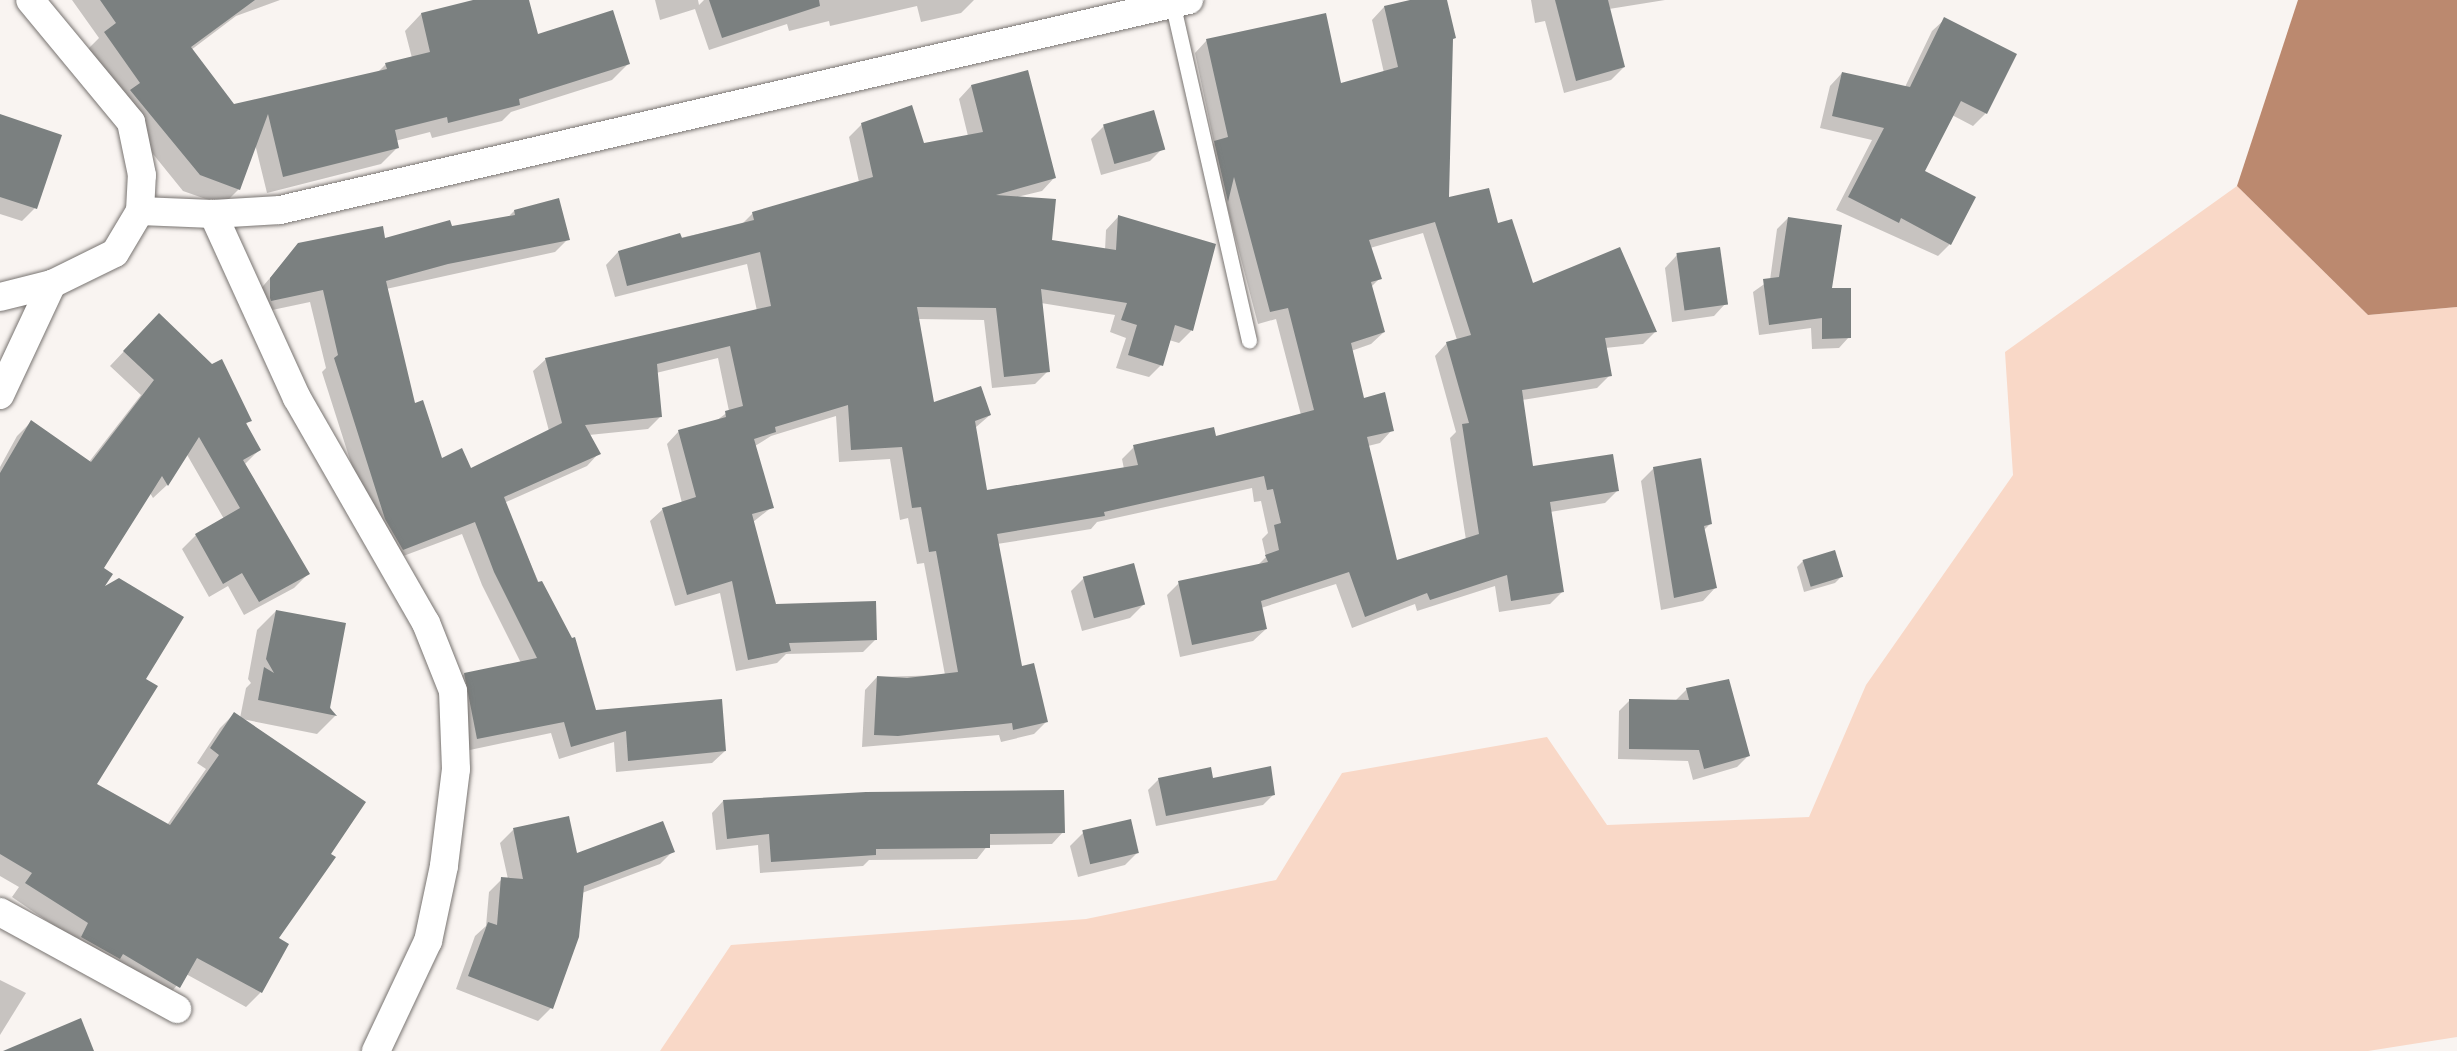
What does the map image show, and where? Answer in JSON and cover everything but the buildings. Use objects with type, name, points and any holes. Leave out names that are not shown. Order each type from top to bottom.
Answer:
[{"type":"street","points":[[0,297],[52,284],[115,253],[141,211],[142,175],[131,122],[30,0]]},
{"type":"street","points":[[141,211],[213,214],[280,210],[1181,3]]},
{"type":"street","points":[[213,214],[297,398],[426,623],[453,691],[456,769],[442,876],[428,941],[376,1051]]},
{"type":"street","points":[[0,395],[52,284]]},
{"type":"street","points":[[0,912],[177,1009]]},
{"type":"lane","points":[[1181,3],[1249,340]]},
{"type":"shaded area","points":[[2298,0],[2457,0],[2457,307],[2368,315],[2237,186]]},
{"type":"shaded area","points":[[2237,186],[2368,315],[2457,307],[2457,1037],[2368,1051],[660,1051],[731,945],[1086,919],[1276,880],[1342,773],[1547,737],[1607,825],[1809,817],[1866,685],[2013,475],[2005,352]]}]
